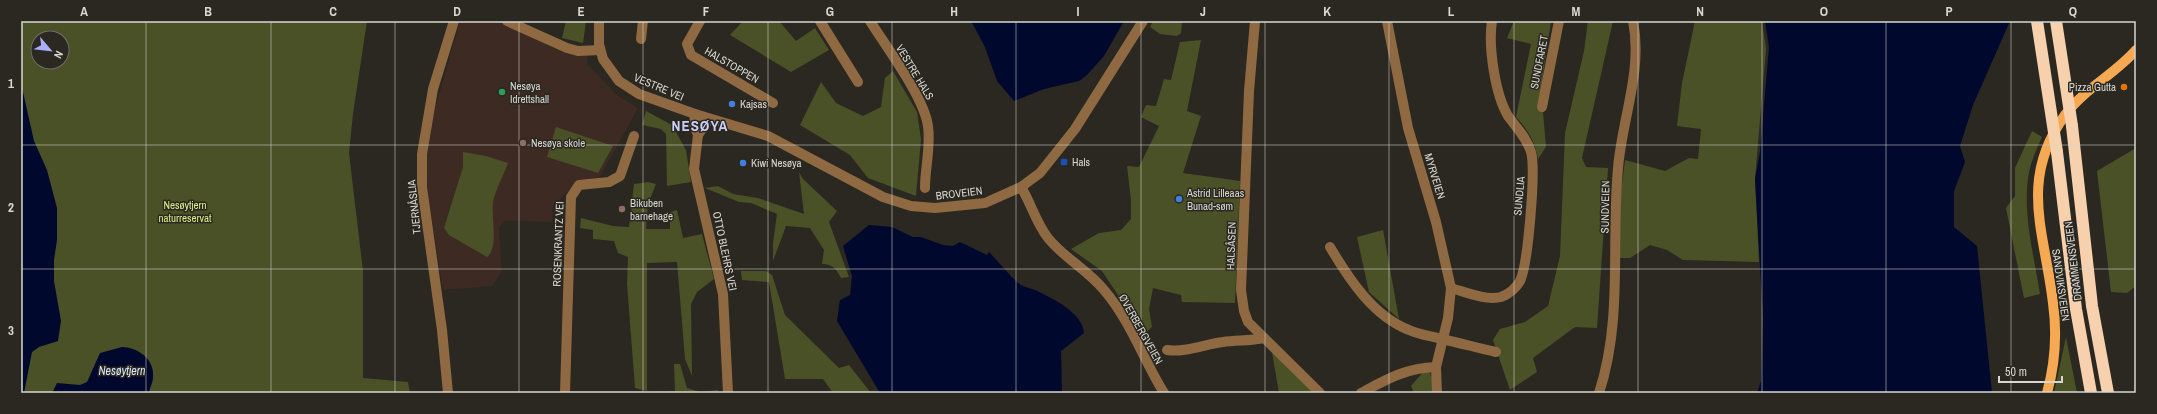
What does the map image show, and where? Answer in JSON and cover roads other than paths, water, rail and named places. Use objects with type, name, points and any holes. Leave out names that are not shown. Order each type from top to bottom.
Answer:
[{"type":"highway","name":"DRAMMENSVEIEN","points":[[2037,21],[2057,152],[2076,310],[2091,393]]},
{"type":"highway","name":"DRAMMENSVEIEN","points":[[2056,21],[2072,126],[2092,306],[2108,393]]},
{"type":"main road","name":"SANDVIKSVEIEN","points":[[2047,393],[2053,365],[2055,322],[2051,285],[2038,215],[2038,187],[2042,163],[2056,129],[2071,108],[2136,50]]},
{"type":"street","name":"TJERNÅSLIA","points":[[448,393],[442,330],[422,187],[422,154],[433,89],[454,21]]},
{"type":"street","points":[[507,21],[567,48],[578,51],[600,50]]},
{"type":"street","name":"VESTRE VEI","points":[[599,21],[600,50],[606,64],[623,85],[650,99],[709,119]]},
{"type":"street","points":[[641,39],[643,21]]},
{"type":"street","name":"HALSTOPPEN","points":[[700,21],[687,44],[691,55],[773,103]]},
{"type":"street","points":[[820,21],[858,82]]},
{"type":"street","name":"VESTRE HALS","points":[[870,21],[923,108],[928,127],[929,142],[925,188]]},
{"type":"street","name":"BROVEIEN","points":[[709,119],[768,136],[870,191],[911,206],[935,208],[968,206],[996,199],[1021,187],[1040,173],[1063,146],[1143,21]]},
{"type":"street","name":"HALSÅSEN","points":[[1256,21],[1249,91],[1241,290],[1244,312],[1248,322],[1320,393]]},
{"type":"street","name":"MYRVEIEN","points":[[1387,21],[1408,128],[1436,222],[1451,288],[1443,339],[1436,367],[1437,393]]},
{"type":"street","name":"SUNDLIA","points":[[1451,288],[1484,297],[1500,297],[1512,291],[1520,281],[1524,264],[1534,181],[1531,152],[1527,143],[1503,106],[1490,42],[1492,21]]},
{"type":"street","name":"SUNDFARET","points":[[1542,107],[1559,21]]},
{"type":"street","name":"SUNDVEIEN","points":[[1599,393],[1608,356],[1613,323],[1618,169],[1621,139],[1636,58],[1636,37],[1633,21]]},
{"type":"street","points":[[695,114],[694,125],[698,135]]},
{"type":"street","name":"OTTO BLEHRS VEI","points":[[709,119],[698,135],[694,169],[723,294],[728,393]]},
{"type":"street","name":"ROSENKRANTZ VEI","points":[[565,393],[571,197],[579,185],[615,181],[620,176],[634,136]]},
{"type":"street","name":"ØVERBERGVEIEN","points":[[1021,187],[1030,203],[1037,222],[1047,238],[1089,274],[1116,306],[1164,393]]},
{"type":"street","points":[[1330,247],[1351,280],[1367,299],[1386,316],[1410,330],[1496,352]]},
{"type":"street","points":[[1167,350],[1173,351],[1204,347],[1222,342],[1264,338]]},
{"type":"street","points":[[1361,393],[1404,371],[1418,367],[1436,367]]},
{"type":"water","points":[[971,21],[1124,21],[1104,56],[1087,75],[1079,81],[1044,89],[1014,101],[997,81],[985,47]]},
{"type":"water","points":[[1765,21],[2010,21],[1973,105],[1960,146],[1965,162],[1954,191],[1954,227],[1977,246],[1992,393],[1757,393],[1761,381],[1763,319],[1755,179],[1760,152],[1769,47]]},
{"type":"water","points":[[21,83],[34,141],[47,170],[57,208],[57,240],[54,260],[54,281],[61,321],[58,341],[39,347],[32,352],[24,393],[21,393]]},
{"type":"water","points":[[869,225],[892,227],[913,237],[921,237],[943,245],[953,246],[960,242],[987,255],[989,252],[1022,286],[1050,297],[1073,313],[1082,326],[1084,333],[1061,351],[1062,393],[880,393],[837,321],[840,300],[850,295],[852,276],[843,246]]},
{"type":"water","name":"Nesøytjern","points":[[122,347],[133,349],[144,355],[151,365],[153,379],[149,393],[52,393],[57,383],[80,385],[87,382],[100,353]]},
{"type":"place","name":"Pizza Gutta","points":[[2124,87]]},
{"type":"place","name":"Nesøya Idrettshall","points":[[502,92]]},
{"type":"place","name":"Kajsas","points":[[732,104]]},
{"type":"place","name":"Nesøya skole","points":[[523,143]]},
{"type":"place","name":"Hals","points":[[1064,162]]},
{"type":"place","name":"Kiwi Nesøya","points":[[743,163]]},
{"type":"place","name":"Astrid Lilleaas Bunad-søm","points":[[1179,199]]},
{"type":"place","name":"Bikuben barnehage","points":[[622,209]]},
{"type":"district","name":"NESØYA","points":[[700,125]]},
{"type":"park label","name":"Nesøytjern naturreservat","points":[[185,211]]}]
